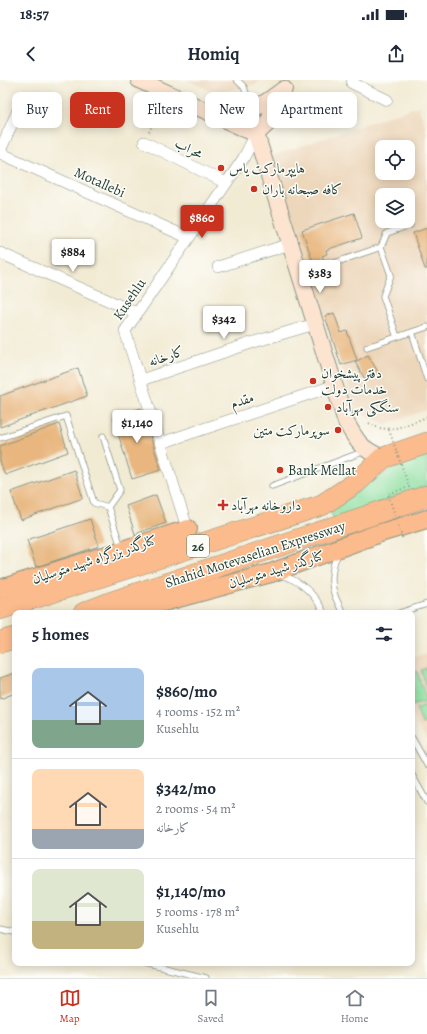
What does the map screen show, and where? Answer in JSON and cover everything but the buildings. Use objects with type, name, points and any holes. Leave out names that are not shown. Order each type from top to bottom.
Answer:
[{"type":"highway","name":"Shahid Motevaselian Expressway","points":[[0,609],[191,539],[322,505],[357,482],[374,454],[427,443]]},
{"type":"highway","name":"Shahid Motevaselian Expressway","points":[[92,610],[427,496]]},
{"type":"highway","points":[[0,642],[12,639]]},
{"type":"main road","points":[[139,80],[166,92]]},
{"type":"main road","points":[[259,107],[264,105],[286,84]]},
{"type":"main road","points":[[256,134],[267,124],[286,84]]},
{"type":"main road","points":[[243,128],[256,134],[346,422],[357,441],[374,454]]},
{"type":"main road","name":"کنارگذر شهید متوسلیان","points":[[134,610],[271,573],[377,534],[427,519]]},
{"type":"main road","name":"کنارگذر بزرگراه شهید متوسلیان","points":[[0,589],[122,550],[191,539]]},
{"type":"street","points":[[353,80],[352,83],[387,100]]},
{"type":"street","points":[[0,152],[12,124]]},
{"type":"street","name":"Kusehlu","points":[[191,539],[125,331],[243,158],[256,134]]},
{"type":"street","name":"محراب","points":[[144,142],[226,183]]},
{"type":"street","name":"Motallebi","points":[[0,152],[189,238]]},
{"type":"street","points":[[218,267],[290,244]]},
{"type":"street","points":[[0,253],[137,313]]},
{"type":"street","name":"کارخانه","points":[[141,380],[254,342],[315,324]]},
{"type":"street","name":"مقدم","points":[[161,443],[334,386]]},
{"type":"lane","points":[[237,80],[244,87],[246,92]]},
{"type":"lane","points":[[300,275],[380,246],[387,233],[400,228]]},
{"type":"lane","points":[[380,246],[391,275],[383,296],[397,337]]},
{"type":"lane","points":[[367,347],[427,326]]},
{"type":"lane","points":[[412,332],[427,379]]},
{"type":"lane","points":[[0,438],[66,416],[94,503],[108,507]]},
{"type":"lane","points":[[103,436],[120,490],[108,507]]},
{"type":"lane","points":[[272,486],[374,454]]},
{"type":"lane","points":[[108,507],[122,550]]},
{"type":"lane","points":[[342,610],[333,592],[333,569],[336,558],[344,547]]},
{"type":"lane","points":[[271,573],[290,578],[305,586],[318,601],[322,610]]},
{"type":"lane","points":[[408,610],[427,604]]},
{"type":"lane","points":[[415,743],[427,765]]},
{"type":"lane","points":[[415,780],[427,802]]},
{"type":"lane","points":[[0,929],[12,931]]},
{"type":"lane","points":[[156,966],[206,978]]},
{"type":"path","points":[[144,142],[151,128]]},
{"type":"path","points":[[369,423],[378,429],[389,430],[427,417]]},
{"type":"path","points":[[389,430],[408,487],[388,494],[403,540]]},
{"type":"shaded area","points":[[187,80],[259,80],[256,85],[213,92]]},
{"type":"shaded area","points":[[418,106],[427,133],[427,410],[386,424],[355,409],[272,156]]},
{"type":"shaded area","points":[[427,653],[427,702],[415,705],[415,657]]},
{"type":"shaded area","points":[[427,703],[427,742],[415,720],[415,706]]},
{"type":"green space","points":[[427,453],[427,486],[334,519],[329,510],[399,464]]},
{"type":"green space","points":[[427,668],[427,690],[421,670]]},
{"type":"green space","points":[[415,671],[417,671],[427,701],[415,704]]},
{"type":"green space","points":[[427,705],[427,723],[422,724],[416,708]]},
{"type":"place","name":"هایپرمارکت یاس","points":[[221,168]]},
{"type":"place","name":"کافه صبحانه باران","points":[[254,189]]},
{"type":"place","name":"دفتر پیشخوان خدمات دولت","points":[[313,381]]},
{"type":"place","name":"سنگکی مهرآباد","points":[[328,407]]},
{"type":"place","name":"سوپرمارکت متین","points":[[338,430]]},
{"type":"place","name":"Bank Mellat","points":[[280,470]]},
{"type":"place","name":"داروخانه مهرآباد","points":[[223,505]]}]
